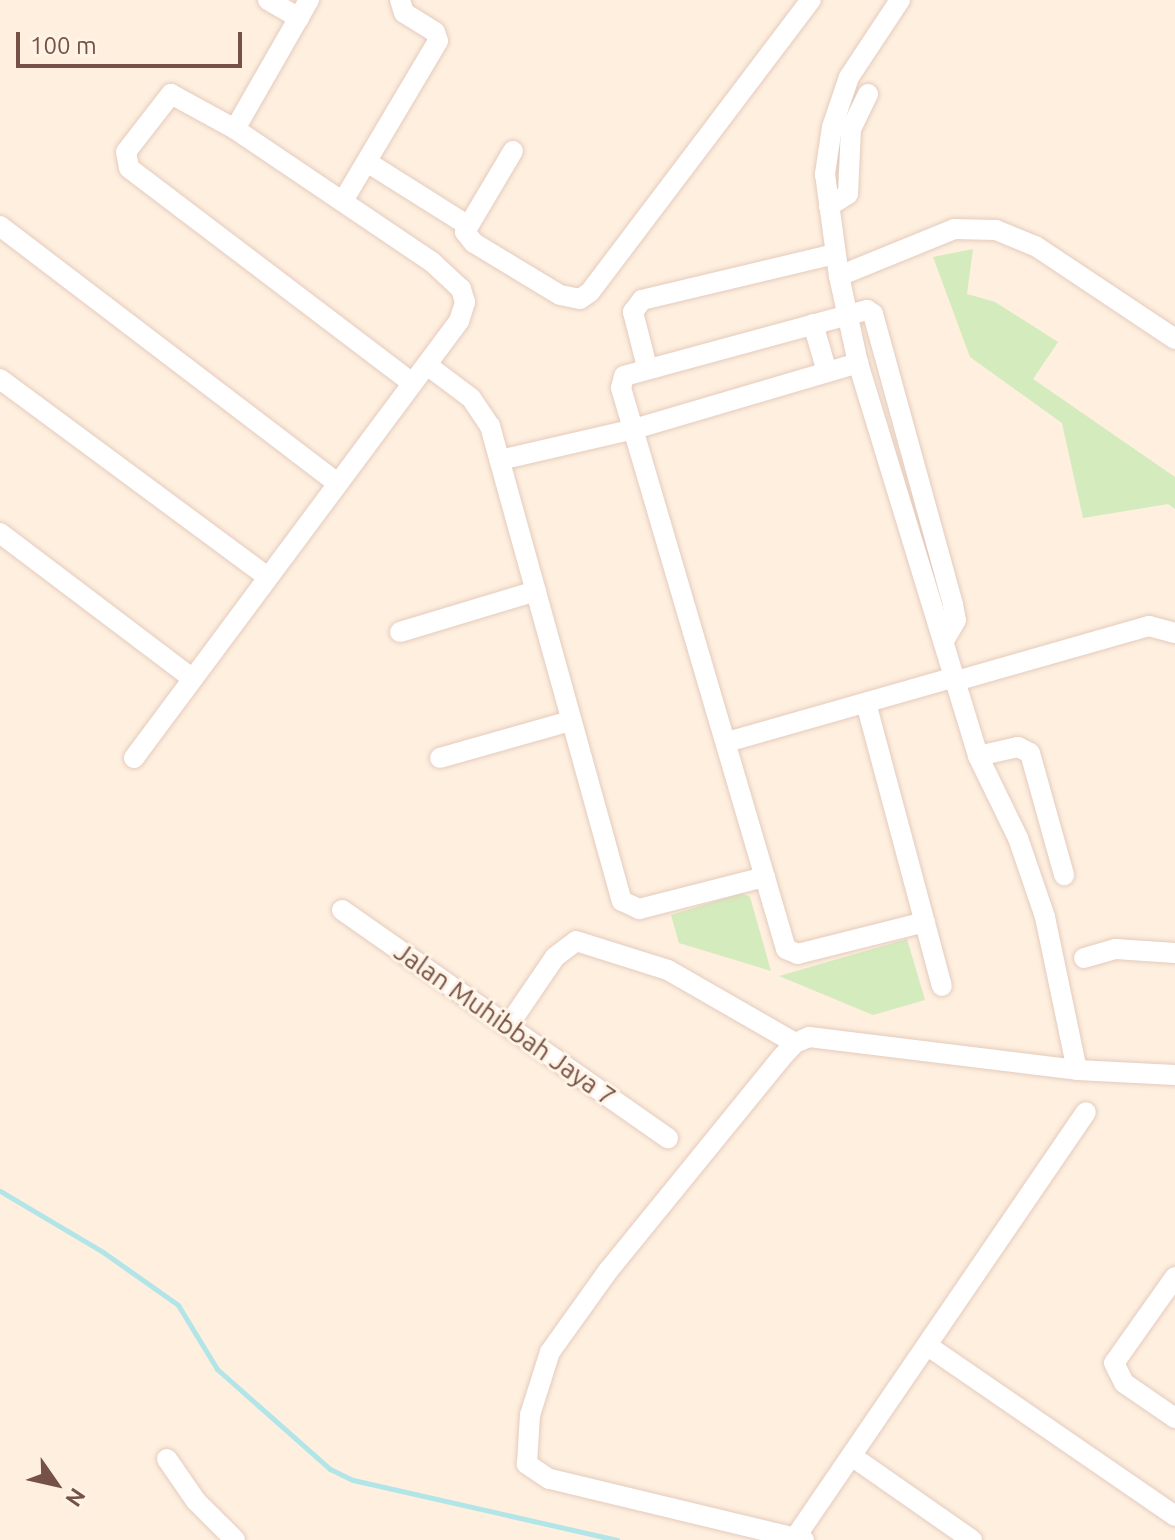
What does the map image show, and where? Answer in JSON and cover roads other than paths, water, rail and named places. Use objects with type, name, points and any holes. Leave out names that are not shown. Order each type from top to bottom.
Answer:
[{"type":"street","points":[[235,129],[304,9],[268,0]]},
{"type":"street","points":[[343,201],[438,41],[435,32],[404,13],[400,0]]},
{"type":"street","points":[[513,151],[465,232],[474,243],[560,295],[580,299],[590,292],[811,0]]},
{"type":"street","points":[[900,0],[863,53],[839,102],[825,174],[835,254],[858,363],[945,639],[978,756],[1018,838],[1045,917],[1077,1070]]},
{"type":"street","points":[[134,758],[459,321],[465,302],[461,289],[343,201],[235,129],[171,94],[123,160],[412,383]]},
{"type":"street","points":[[829,206],[848,194],[851,129],[868,94]]},
{"type":"street","points":[[367,162],[467,225]]},
{"type":"street","points":[[0,226],[337,483]]},
{"type":"street","points":[[839,276],[940,233],[996,230],[1037,247],[1175,339]]},
{"type":"street","points":[[647,367],[633,312],[642,300],[835,254]]},
{"type":"street","points":[[925,922],[790,954],[634,429],[622,382],[629,371],[867,310],[876,321],[953,605],[956,620],[945,639]]},
{"type":"street","points":[[813,324],[827,372]]},
{"type":"street","points":[[500,460],[634,429],[858,363]]},
{"type":"street","points":[[427,365],[481,408],[500,460],[622,901],[629,908],[765,877]]},
{"type":"street","points":[[0,379],[268,577]]},
{"type":"street","points":[[0,533],[192,678]]},
{"type":"street","points":[[400,632],[536,591]]},
{"type":"street","points":[[727,742],[1149,626],[1175,633]]},
{"type":"street","points":[[866,703],[942,986]]},
{"type":"street","points":[[440,758],[571,721]]},
{"type":"street","points":[[978,756],[1018,747],[1030,753],[1064,875]]},
{"type":"street","name":"Jalan Muhibbah Jaya 7","points":[[342,910],[668,1138]]},
{"type":"street","points":[[508,1026],[555,957],[576,941],[668,970],[795,1043]]},
{"type":"street","points":[[1084,958],[1116,949],[1175,953]]},
{"type":"street","points":[[1086,1112],[800,1538],[549,1479],[536,1473],[525,1454],[535,1394],[562,1331],[795,1043],[823,1037],[1077,1070],[1175,1075]]},
{"type":"street","points":[[1175,1277],[1114,1363],[1114,1372],[1175,1418]]},
{"type":"street","points":[[928,1346],[1175,1516]]},
{"type":"street","points":[[853,1457],[972,1540]]},
{"type":"street","points":[[167,1459],[196,1501],[235,1540]]},
{"type":"waterway","points":[[0,1191],[103,1252],[178,1305],[217,1369],[330,1469],[353,1480],[617,1540]]}]
